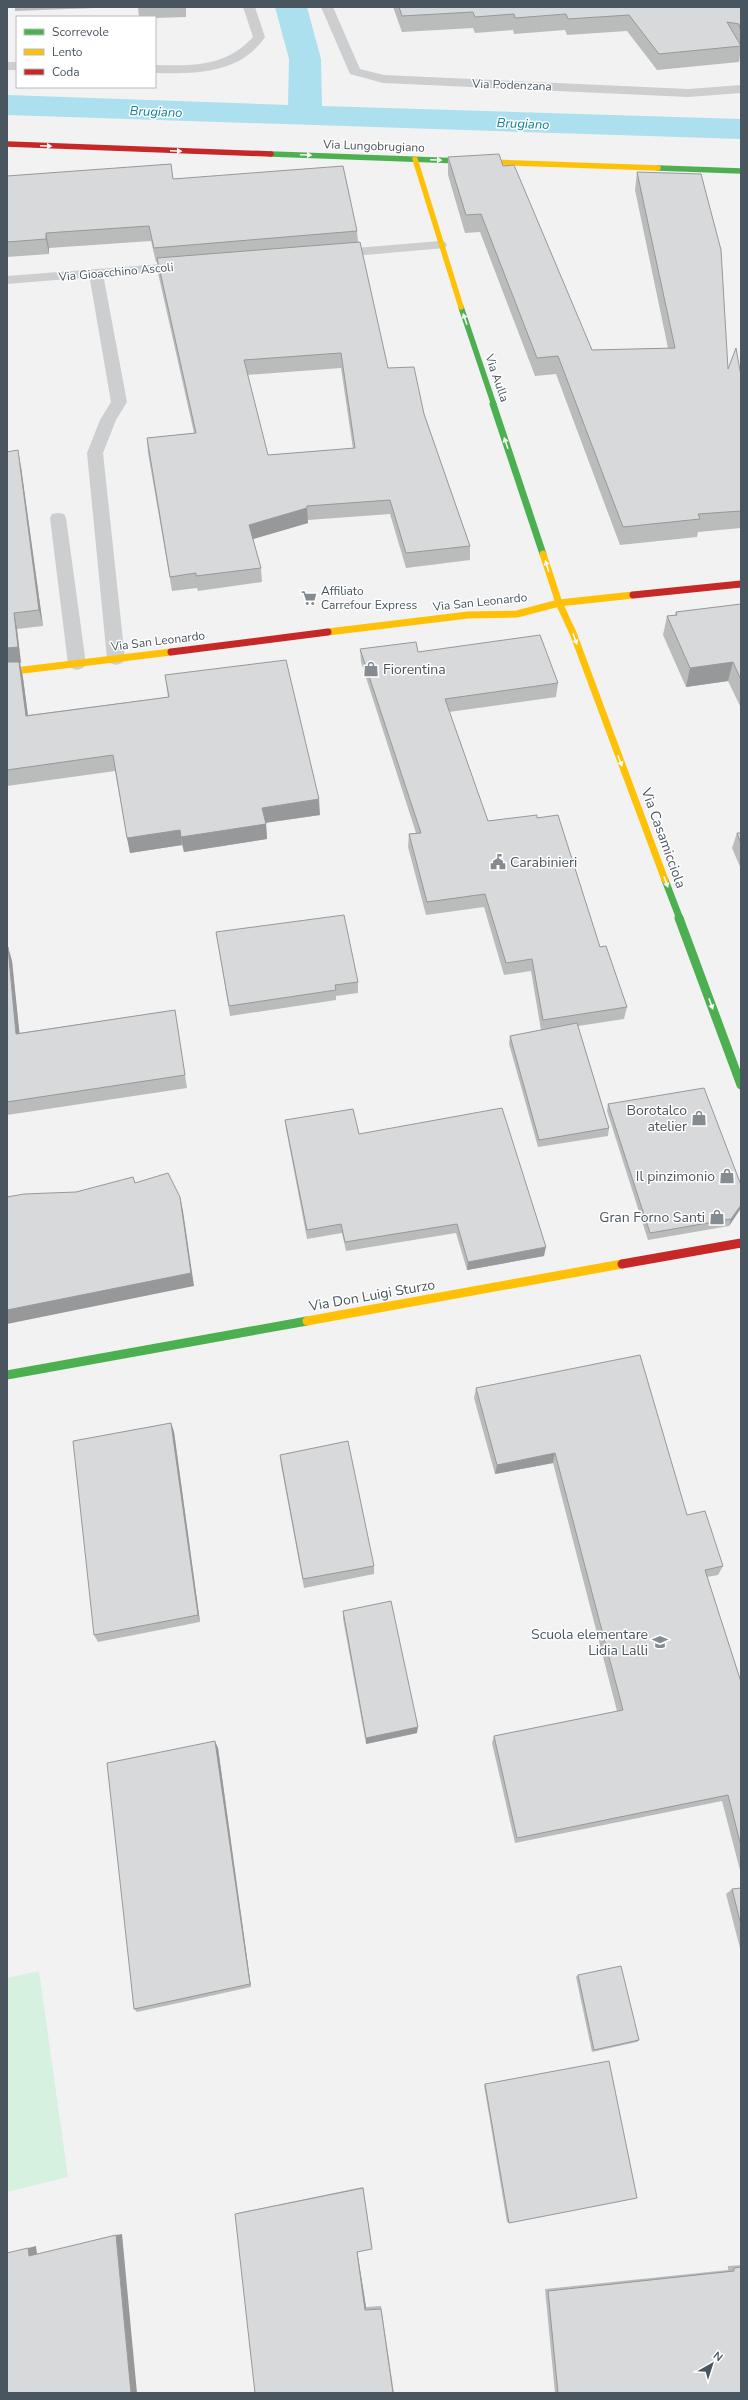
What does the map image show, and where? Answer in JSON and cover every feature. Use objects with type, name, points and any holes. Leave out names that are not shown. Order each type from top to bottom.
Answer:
[{"type":"street","points":[[156,69],[192,70],[229,63],[250,49],[259,37],[249,7]]},
{"type":"street","name":"Via Podenzana","points":[[327,7],[355,71],[368,76],[383,79],[688,93],[741,90]]},
{"type":"street","name":"Via Lungobrugiano","points":[[7,144],[741,171]]},
{"type":"street","name":"Via Aulla","points":[[415,160],[440,244],[559,603]]},
{"type":"street","points":[[315,255],[440,244]]},
{"type":"street","name":"Via Gioacchino Ascoli","points":[[7,280],[198,265]]},
{"type":"street","points":[[96,274],[119,402],[108,420],[96,453],[116,658]]},
{"type":"street","points":[[58,518],[77,664]]},
{"type":"street","name":"Via San Leonardo","points":[[7,672],[468,615],[517,614],[559,603],[741,584]]},
{"type":"street","name":"Via Casamicciola","points":[[559,603],[573,633],[741,1084]]},
{"type":"street","name":"Via Don Luigi Sturzo","points":[[7,1375],[741,1243]]},
{"type":"green space","points":[[39,1971],[68,2177],[7,2192],[7,1978]]},
{"type":"building","points":[[399,7],[741,7],[741,29],[739,24],[727,22],[741,46],[659,54],[629,15],[568,19],[566,14],[515,18],[514,14],[475,17],[473,12],[402,16]]},
{"type":"building","points":[[499,154],[503,166],[514,165],[592,350],[675,348],[637,172],[701,174],[721,250],[728,369],[736,348],[741,376],[741,511],[698,514],[700,519],[623,527],[558,356],[537,358],[481,214],[466,215],[448,157]]},
{"type":"building","points":[[171,164],[173,179],[343,166],[357,231],[154,248],[149,226],[46,233],[46,239],[7,242],[7,176]]},
{"type":"building","points":[[360,242],[388,368],[414,367],[424,414],[470,546],[406,553],[390,500],[307,506],[307,508],[249,525],[261,568],[196,576],[196,573],[170,577],[147,438],[196,433],[157,258]],"holes":[[[341,353],[355,448],[268,455],[244,360]]]},
{"type":"building","points":[[18,450],[39,610],[14,613],[18,647],[7,648],[7,452]]},
{"type":"building","points":[[741,604],[741,680],[733,662],[690,668],[667,616],[677,615],[676,612]]},
{"type":"building","points":[[540,635],[558,683],[445,699],[488,821],[537,815],[537,818],[558,815],[600,947],[606,946],[627,1007],[543,1020],[532,959],[506,963],[485,894],[427,902],[409,834],[421,833],[360,649],[416,642],[418,652]]},
{"type":"building","points":[[286,660],[319,799],[262,808],[266,824],[181,837],[180,830],[127,838],[113,755],[7,770],[7,662],[19,662],[26,716],[169,697],[165,675]]},
{"type":"building","points":[[737,833],[741,833],[741,844]]},
{"type":"building","points":[[344,915],[358,982],[335,985],[336,990],[229,1006],[216,932]]},
{"type":"building","points":[[8,947],[16,1034],[175,1010],[185,1075],[7,1102]]},
{"type":"building","points":[[577,1023],[609,1128],[539,1140],[510,1036]]},
{"type":"building","points":[[704,1088],[741,1185],[741,1205],[731,1219],[650,1233],[608,1104]]},
{"type":"building","points":[[502,1108],[546,1247],[468,1262],[457,1224],[345,1242],[341,1224],[307,1230],[285,1120],[353,1109],[359,1134]]},
{"type":"building","points":[[168,1173],[180,1197],[191,1273],[7,1310],[7,1197],[24,1194],[76,1192],[133,1177],[135,1183]]},
{"type":"building","name":"Scuola elementare Lidia Lalli","points":[[640,1355],[687,1515],[705,1511],[723,1566],[705,1570],[741,1682],[741,1846],[728,1795],[517,1838],[494,1736],[623,1710],[555,1453],[497,1465],[476,1388]]},
{"type":"building","points":[[171,1423],[198,1615],[94,1635],[73,1441]]},
{"type":"building","points":[[348,1441],[374,1566],[303,1579],[280,1455]]},
{"type":"building","points":[[391,1601],[418,1727],[366,1738],[343,1611]]},
{"type":"building","points":[[215,1741],[250,1984],[134,2009],[107,1763]]},
{"type":"building","points":[[741,1888],[741,1925],[732,1889]]},
{"type":"building","points":[[621,1966],[639,2040],[594,2050],[578,1975]]},
{"type":"building","points":[[609,2061],[637,2198],[509,2223],[485,2084]]},
{"type":"building","points":[[363,2188],[372,2249],[357,2252],[365,2310],[381,2309],[393,2393],[255,2393],[235,2214]]},
{"type":"building","points":[[116,2235],[131,2393],[7,2393],[7,2253],[28,2248],[29,2256]]},
{"type":"building","points":[[741,2267],[741,2393],[558,2393],[548,2291],[734,2271],[734,2268]]},
{"type":"waterway","name":"Brugiano","points":[[291,7],[305,59],[305,116]]},
{"type":"waterway","name":"Brugiano","points":[[7,105],[305,116]]},
{"type":"waterway","name":"Brugiano","points":[[305,116],[741,129]]},
{"type":"traffic: fast","points":[[271,154],[490,162]]},
{"type":"traffic: fast","points":[[658,168],[741,171]]},
{"type":"traffic: fast","points":[[461,307],[543,554]]},
{"type":"traffic: fast","points":[[665,880],[741,1085]]},
{"type":"traffic: fast","points":[[7,1375],[307,1321]]},
{"type":"traffic: slow","points":[[415,159],[461,307]]},
{"type":"traffic: slow","points":[[490,162],[658,168]]},
{"type":"traffic: slow","points":[[543,554],[559,603],[573,633],[665,880]]},
{"type":"traffic: slow","points":[[328,632],[468,615],[517,614],[559,603],[633,595]]},
{"type":"traffic: slow","points":[[7,672],[171,652]]},
{"type":"traffic: slow","points":[[307,1321],[622,1264]]},
{"type":"traffic: jam","points":[[7,144],[271,154]]},
{"type":"traffic: jam","points":[[633,595],[741,584]]},
{"type":"traffic: jam","points":[[171,652],[328,632]]},
{"type":"traffic: jam","points":[[622,1264],[741,1243]]},
{"type":"place","name":"Affiliato Carrefour Express","points":[[309,598]]},
{"type":"place","name":"Fiorentina","points":[[371,669]]},
{"type":"place","name":"Carabinieri","points":[[498,862]]},
{"type":"place","name":"Borotalco atelier","points":[[699,1118]]},
{"type":"place","name":"Il pinzimonio","points":[[727,1176]]},
{"type":"place","name":"Gran Forno Santi","points":[[717,1217]]},
{"type":"place","name":"Scuola elementare Lidia Lalli","points":[[660,1642]]}]
